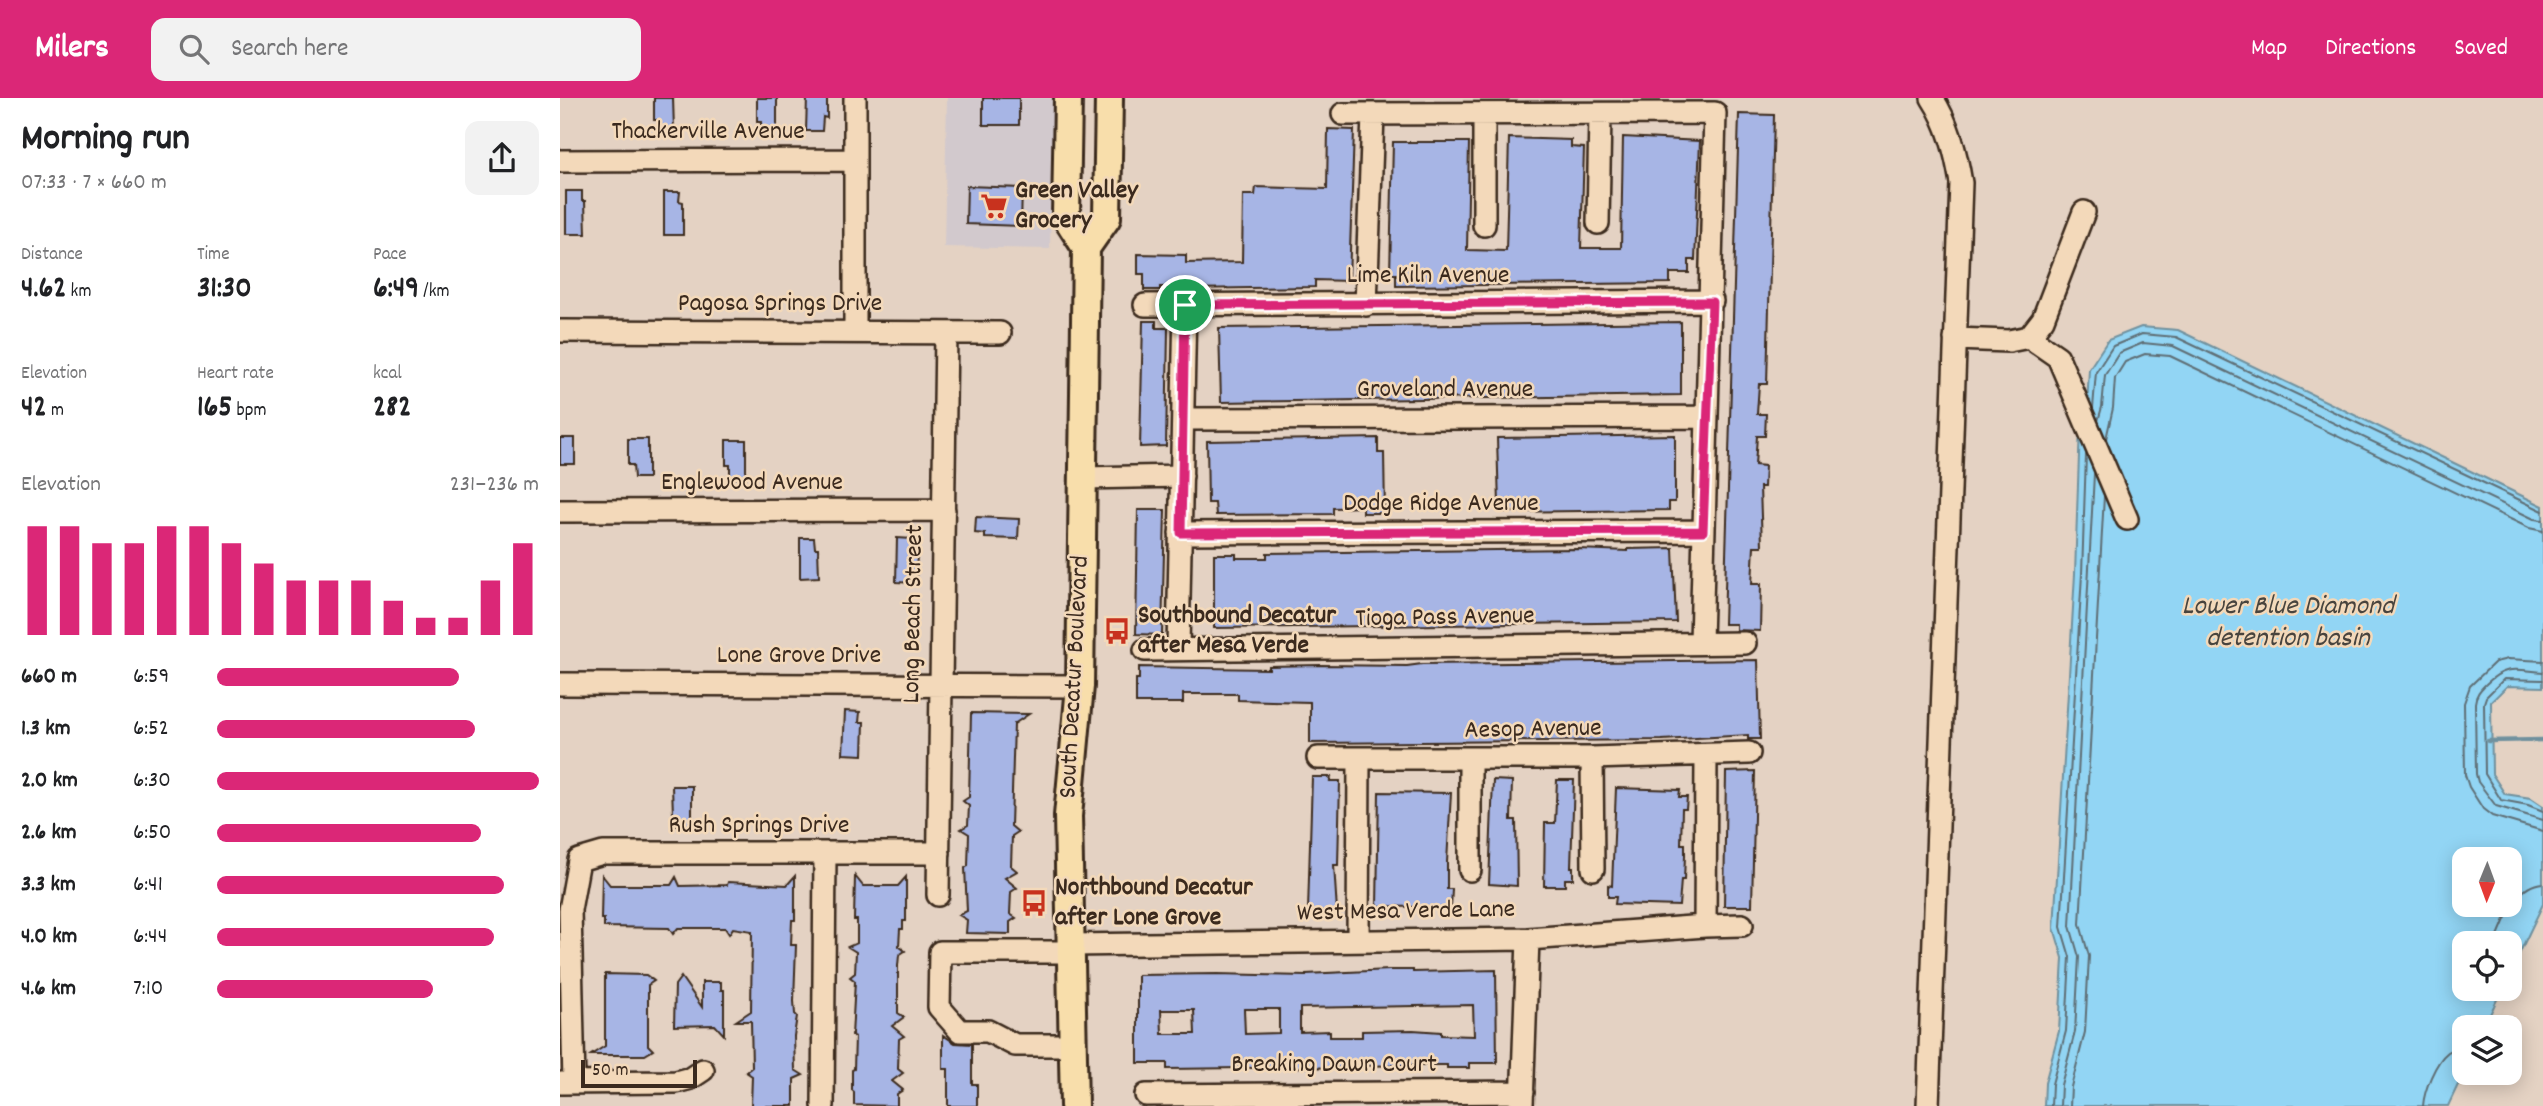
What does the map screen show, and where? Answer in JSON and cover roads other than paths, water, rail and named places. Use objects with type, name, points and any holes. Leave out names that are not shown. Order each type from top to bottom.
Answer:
[{"type":"main road","points":[[1068,98],[1066,217],[1086,247],[1107,218],[1109,98]]},
{"type":"main road","name":"South Decatur Boulevard","points":[[1074,1106],[1068,816],[1080,685],[1086,247]]},
{"type":"street","points":[[855,98],[855,331]]},
{"type":"street","points":[[1928,1106],[1961,183],[1955,150],[1942,113],[1933,98]]},
{"type":"street","points":[[1343,114],[1484,116],[1553,106],[1600,114],[1715,113],[1701,642]]},
{"type":"street","points":[[1598,223],[1600,114]]},
{"type":"street","points":[[1366,305],[1373,115]]},
{"type":"street","points":[[1484,116],[1484,225]]},
{"type":"street","name":"Thackerville Avenue","points":[[560,161],[855,160]]},
{"type":"street","points":[[1955,339],[2009,341],[2029,337],[2043,319],[2084,212]]},
{"type":"street","name":"Lime Kiln Avenue","points":[[1144,304],[1712,302]]},
{"type":"street","points":[[1178,649],[1185,305]]},
{"type":"street","name":"Pagosa Springs Drive","points":[[560,331],[1000,333]]},
{"type":"street","name":"Long Beach Street","points":[[938,895],[946,333]]},
{"type":"street","points":[[2029,337],[2058,357],[2127,519]]},
{"type":"street","name":"Groveland Avenue","points":[[1183,419],[1707,417]]},
{"type":"street","points":[[1083,478],[1182,476]]},
{"type":"street","name":"Englewood Avenue","points":[[560,511],[944,510]]},
{"type":"street","name":"Dodge Ridge Avenue","points":[[1181,533],[1703,531]]},
{"type":"street","name":"Tioga Pass Avenue","points":[[1145,650],[1745,643]]},
{"type":"street","name":"Lone Grove Drive","points":[[560,684],[1080,685]]},
{"type":"street","name":"Aesop Avenue","points":[[1318,758],[1592,758],[1749,754]]},
{"type":"street","points":[[1704,926],[1706,755]]},
{"type":"street","points":[[1592,758],[1593,869]]},
{"type":"street","points":[[1358,941],[1359,759]]},
{"type":"street","points":[[1470,759],[1470,870]]},
{"type":"street","name":"Rush Springs Drive","points":[[567,1083],[570,910],[579,860],[603,853],[939,853]]},
{"type":"street","points":[[822,1106],[825,854]]},
{"type":"street","name":"West Mesa Verde Lane","points":[[1073,1045],[1015,1045],[988,1031],[960,1031],[939,1007],[940,952],[1528,939],[1742,925]]},
{"type":"street","points":[[1522,1099],[1528,939]]},
{"type":"street","points":[[567,1083],[676,1083],[703,1070]]},
{"type":"street","name":"Breaking Dawn Court","points":[[1146,1095],[1522,1099]]},
{"type":"water","name":"Lower Blue Diamond detention basin","points":[[2141,327],[2178,330],[2543,506],[2543,687],[2507,686],[2491,702],[2492,774],[2505,794],[2531,798],[2543,806],[2543,904],[2522,948],[2522,931],[2452,931],[2452,1001],[2496,1001],[2490,1015],[2452,1015],[2452,1085],[2458,1085],[2448,1106],[2044,1106],[2045,1083],[2059,1031],[2063,958],[2054,928],[2075,574],[2080,425],[2087,406],[2089,369],[2108,340]]},
{"type":"waterway","points":[[2488,741],[2543,740]]},
{"type":"place","name":"Green Valley Grocery","points":[[994,206]]},
{"type":"place","name":"Southbound Decatur after Mesa Verde","points":[[1117,631]]},
{"type":"place","name":"Northbound Decatur after Lone Grove","points":[[1034,903]]}]
